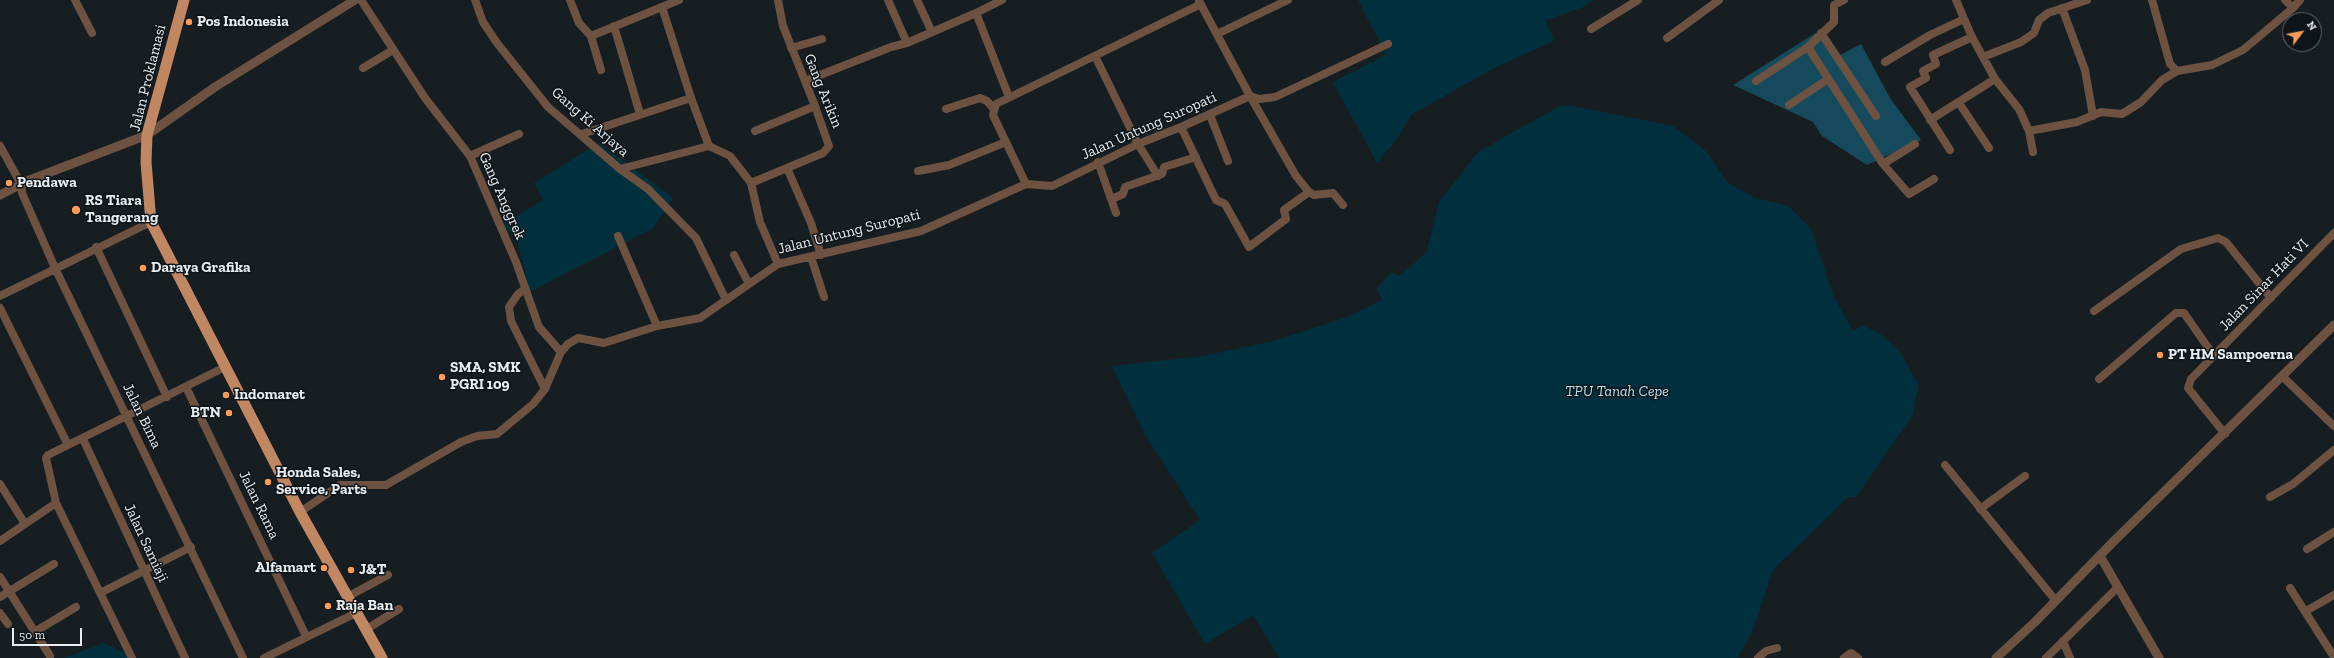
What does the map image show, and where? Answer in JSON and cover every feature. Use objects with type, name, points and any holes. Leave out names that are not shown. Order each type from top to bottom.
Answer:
[{"type":"main road","name":"Jalan Proklamasi","points":[[184,0],[147,135],[146,162],[150,222],[300,512],[382,658]]},
{"type":"street","points":[[75,0],[92,33]]},
{"type":"street","name":"Gang Anggrek","points":[[361,0],[425,98],[470,156],[516,262],[539,327],[561,352]]},
{"type":"street","name":"Gang Ki Arjaya","points":[[475,0],[483,22],[497,44],[548,107],[582,134],[620,169],[709,146]]},
{"type":"street","points":[[570,0],[579,23],[591,36],[601,70]]},
{"type":"street","points":[[591,36],[679,0]]},
{"type":"street","name":"Gang Arikin","points":[[751,183],[823,154],[829,146],[815,106],[783,26],[778,0]]},
{"type":"street","points":[[888,0],[907,43]]},
{"type":"street","points":[[917,0],[932,32]]},
{"type":"street","points":[[805,81],[891,47],[907,43],[1002,0]]},
{"type":"street","points":[[1217,34],[1288,0]]},
{"type":"street","points":[[1591,29],[1638,0]]},
{"type":"street","points":[[1667,38],[1719,0]]},
{"type":"street","points":[[1756,81],[1808,47],[1834,22],[1833,2],[1844,0]]},
{"type":"street","points":[[1956,0],[1972,38],[1995,79],[2019,109],[2029,131],[2033,152]]},
{"type":"street","points":[[1983,57],[2021,42],[2034,33],[2039,20],[2048,13],[2087,0]]},
{"type":"street","points":[[2152,0],[2170,64],[2177,71]]},
{"type":"street","points":[[2285,0],[2293,8]]},
{"type":"street","points":[[2029,131],[2077,122],[2101,112],[2122,114],[2141,102],[2162,80],[2177,71],[2212,65],[2243,50],[2293,8],[2300,0]]},
{"type":"street","points":[[0,195],[21,184],[147,135],[215,87],[351,1]]},
{"type":"street","points":[[1026,184],[993,115],[996,104],[1164,24],[1200,2],[1250,96],[1296,176],[1309,192],[1314,195],[1333,193],[1343,205]]},
{"type":"street","points":[[662,7],[691,98],[709,146],[730,156],[751,183],[760,222],[778,264]]},
{"type":"street","points":[[2062,8],[2086,70],[2093,116]]},
{"type":"street","points":[[976,12],[1010,97]]},
{"type":"street","points":[[1885,62],[1930,35],[1964,19]]},
{"type":"street","points":[[614,26],[640,114]]},
{"type":"street","points":[[1821,33],[1876,116]]},
{"type":"street","points":[[1950,150],[1910,86],[1926,78],[1923,71],[1936,64],[1933,55],[1972,38]]},
{"type":"street","points":[[791,48],[822,39]]},
{"type":"street","points":[[1250,96],[1259,99],[1275,97],[1388,44]]},
{"type":"street","points":[[1808,47],[1884,164],[1909,194],[1934,179]]},
{"type":"street","points":[[363,68],[393,50]]},
{"type":"street","points":[[1095,56],[1138,144],[1158,176]]},
{"type":"street","points":[[1789,105],[1828,79]]},
{"type":"street","points":[[1930,120],[1995,79]]},
{"type":"street","name":"Jalan Untung Suropati","points":[[300,512],[340,485],[386,485],[462,442],[477,436],[497,434],[533,404],[545,389],[561,352],[568,344],[578,338],[604,343],[657,326],[700,318],[778,264],[920,230],[1026,184],[1052,186],[1098,162],[1210,115],[1250,96]]},
{"type":"street","points":[[582,134],[691,98]]},
{"type":"street","points":[[946,109],[980,98],[987,101],[994,109]]},
{"type":"street","points":[[1959,103],[1989,148]]},
{"type":"street","points":[[755,131],[815,106]]},
{"type":"street","points":[[1210,115],[1228,161]]},
{"type":"street","points":[[1182,127],[1216,200],[1225,204],[1248,247],[1286,219],[1284,210],[1309,192]]},
{"type":"street","points":[[470,156],[519,134]]},
{"type":"street","points":[[918,171],[949,165],[1006,142]]},
{"type":"street","points":[[1884,164],[1915,144]]},
{"type":"street","name":"Jalan Bima","points":[[0,146],[21,184],[22,193],[56,268],[243,658]]},
{"type":"street","points":[[1112,199],[1124,194],[1125,187],[1163,174],[1164,167],[1196,157]]},
{"type":"street","points":[[1098,162],[1116,212]]},
{"type":"street","points":[[787,168],[811,223],[820,255]]},
{"type":"street","points":[[620,169],[648,189],[696,238],[726,300]]},
{"type":"street","points":[[0,296],[96,247],[150,222]]},
{"type":"street","name":"Jalan Sinar Hati VI","points":[[2225,434],[2188,388],[2191,379],[2334,233]]},
{"type":"street","points":[[618,236],[657,326]]},
{"type":"street","points":[[2094,310],[2181,249],[2211,238],[2218,238],[2226,242],[2271,298]]},
{"type":"street","points":[[96,247],[167,397]]},
{"type":"street","points":[[734,254],[749,284]]},
{"type":"street","points":[[811,257],[824,297]]},
{"type":"street","points":[[525,289],[518,294],[509,307],[511,321],[545,389]]},
{"type":"street","points":[[0,308],[68,445]]},
{"type":"street","points":[[2099,379],[2176,313],[2184,313],[2214,356]]},
{"type":"street","points":[[1996,658],[2056,601],[2334,325]]},
{"type":"street","points":[[132,658],[56,503],[45,462],[48,455],[225,367]]},
{"type":"street","points":[[2282,377],[2334,426]]},
{"type":"street","name":"Jalan Rama","points":[[186,387],[306,636]]},
{"type":"street","name":"Jalan Samiaji","points":[[82,439],[185,658]]},
{"type":"street","points":[[2270,497],[2293,484],[2334,450]]},
{"type":"street","points":[[1945,465],[2056,601]]},
{"type":"street","points":[[1980,509],[2025,476]]},
{"type":"street","points":[[0,484],[25,524]]},
{"type":"street","points":[[0,541],[56,503]]},
{"type":"street","points":[[2307,549],[2334,532]]},
{"type":"street","points":[[100,593],[190,547]]},
{"type":"street","points":[[2100,556],[2159,658]]},
{"type":"street","points":[[4,595],[54,564]]},
{"type":"street","points":[[347,597],[388,575]]},
{"type":"street","points":[[0,577],[4,595],[36,631],[50,656]]},
{"type":"street","points":[[2046,658],[2118,586]]},
{"type":"street","points":[[2290,588],[2334,657]]},
{"type":"street","points":[[2306,611],[2334,595]]},
{"type":"street","points":[[36,631],[76,607]]},
{"type":"street","points":[[366,630],[399,609]]},
{"type":"street","points":[[0,613],[8,624]]},
{"type":"street","points":[[264,658],[306,636],[356,613]]},
{"type":"street","points":[[2063,641],[2070,658]]},
{"type":"street","points":[[1758,658],[1766,651],[1777,648]]},
{"type":"street","points":[[1844,658],[1851,653],[1858,658]]},
{"type":"green space","points":[[1358,0],[1594,0],[1581,8],[1546,20],[1554,41],[1494,68],[1411,115],[1396,140],[1377,163],[1333,82],[1386,55]]},
{"type":"green space","name":"TPU Tanah Cepe","points":[[1568,105],[1673,126],[1706,151],[1727,182],[1753,197],[1788,206],[1811,229],[1834,297],[1852,330],[1864,326],[1882,335],[1901,353],[1919,386],[1912,416],[1856,497],[1848,497],[1773,570],[1753,630],[1738,658],[1279,658],[1253,615],[1205,644],[1152,553],[1200,520],[1145,435],[1112,366],[1203,356],[1277,340],[1347,317],[1382,300],[1377,288],[1391,272],[1399,276],[1426,253],[1439,202],[1478,152],[1558,107]]},
{"type":"green space","points":[[599,143],[673,198],[653,228],[530,292],[516,236],[500,226],[543,200],[534,183]]},
{"type":"green space","points":[[104,643],[125,653],[128,658],[64,658]]},
{"type":"shaded area","points":[[1822,29],[1840,55],[1861,44],[1890,98],[1921,140],[1867,165],[1822,136],[1813,122],[1733,85]]},
{"type":"place","name":"Pos Indonesia","points":[[189,22]]},
{"type":"place","name":"Pendawa","points":[[9,183]]},
{"type":"place","name":"RS Tiara Tangerang","points":[[76,210]]},
{"type":"place","name":"Daraya Grafika","points":[[143,268]]},
{"type":"place","name":"PT HM Sampoerna","points":[[2160,355]]},
{"type":"place","name":"SMA, SMK PGRI 109","points":[[442,377]]},
{"type":"place","name":"Indomaret","points":[[226,395]]},
{"type":"place","name":"BTN","points":[[229,413]]},
{"type":"place","name":"Honda Sales, Service, Parts","points":[[268,482]]},
{"type":"place","name":"Alfamart","points":[[324,568]]},
{"type":"place","name":"J&T","points":[[351,570]]},
{"type":"place","name":"Raja Ban","points":[[328,606]]}]
